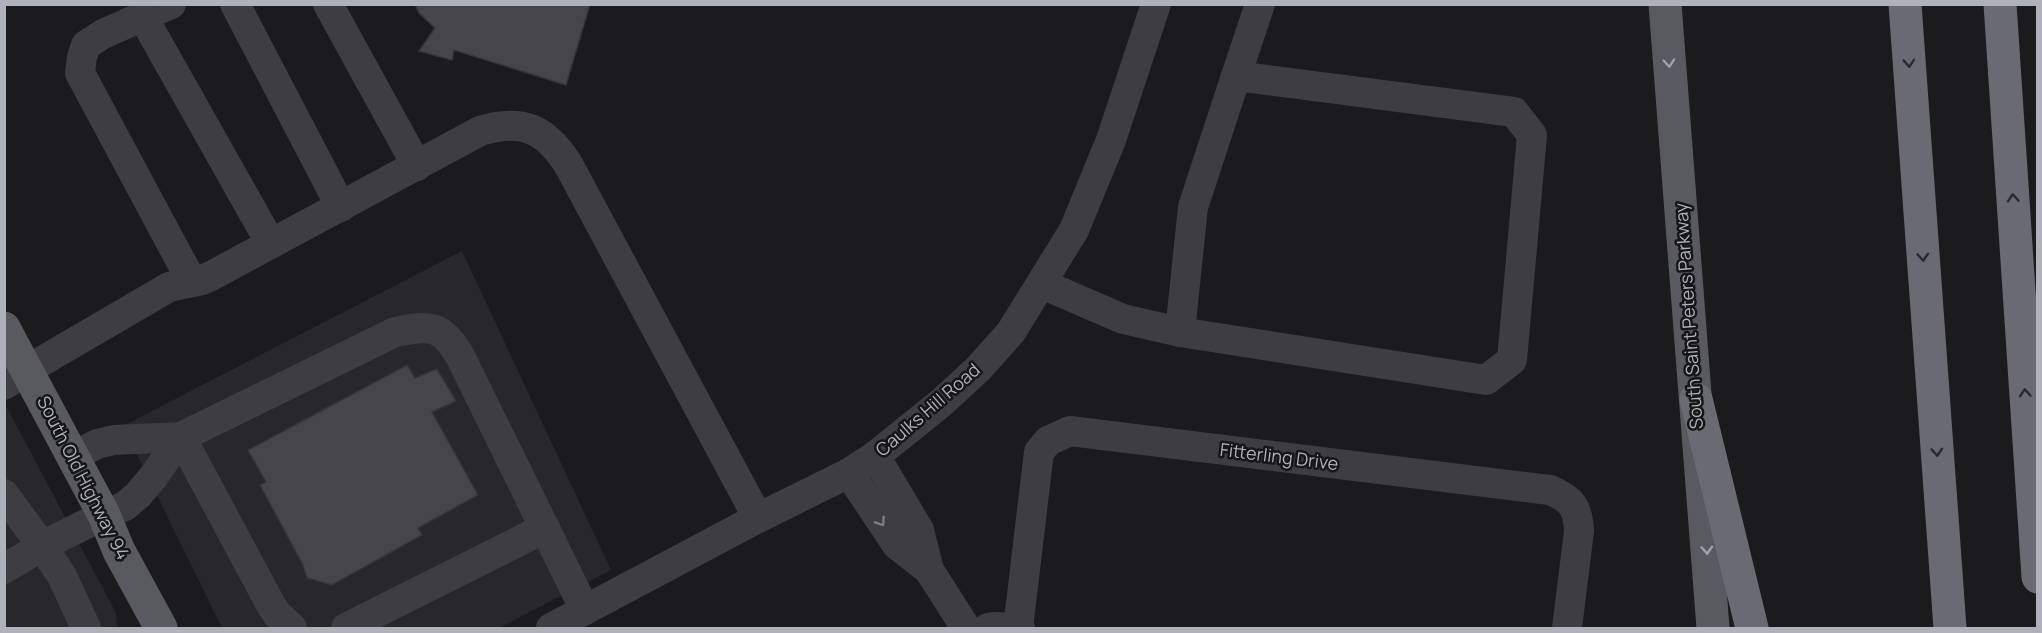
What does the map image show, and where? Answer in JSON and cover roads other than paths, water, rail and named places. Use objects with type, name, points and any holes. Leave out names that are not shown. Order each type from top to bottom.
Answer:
[{"type":"highway","points":[[1905,4],[1950,628]]},
{"type":"highway","points":[[2000,4],[2037,577]]},
{"type":"highway","points":[[1696,399],[1752,628]]},
{"type":"main road","name":"South Saint Peters Parkway","points":[[1665,4],[1713,628]]},
{"type":"main road","name":"South Old Highway 94","points":[[4,328],[16,377],[72,456],[104,514],[119,551],[161,628]]},
{"type":"main road","points":[[119,551],[137,613],[137,628]]},
{"type":"street","points":[[171,4],[103,34],[86,45],[80,74],[192,282]]},
{"type":"street","points":[[235,4],[341,207]]},
{"type":"street","name":"Caulks Hill Road","points":[[551,628],[758,518],[849,473],[875,456],[941,404],[978,369],[1011,332],[1074,230],[1107,150],[1156,4]]},
{"type":"street","points":[[1180,332],[1193,207],[1260,4]]},
{"type":"street","points":[[331,7],[417,166]]},
{"type":"street","points":[[143,17],[271,244]]},
{"type":"street","points":[[1042,284],[1124,319],[1180,332],[1486,380],[1512,360],[1532,135],[1514,112],[1236,76]]},
{"type":"street","points":[[16,377],[170,287],[202,280],[480,131],[496,126],[514,125],[535,130],[549,138],[568,164],[758,518]]},
{"type":"street","points":[[72,456],[97,444],[114,440],[181,437],[396,332],[419,328],[432,329],[450,339],[460,356],[585,610]]},
{"type":"street","name":"Fitterling Drive","points":[[1019,628],[1039,452],[1048,441],[1070,431],[1550,490],[1563,496],[1574,505],[1579,518],[1580,531],[1567,628]]},
{"type":"street","points":[[4,569],[42,546],[124,506],[138,495],[154,476],[181,437]]},
{"type":"street","points":[[181,437],[271,605],[292,628]]},
{"type":"street","points":[[875,456],[919,530],[929,570],[966,628]]},
{"type":"street","points":[[849,473],[897,545],[929,570]]},
{"type":"street","points":[[4,494],[62,576],[86,628]]},
{"type":"street","points":[[346,628],[545,528]]},
{"type":"street","points":[[988,628],[1019,628]]}]
